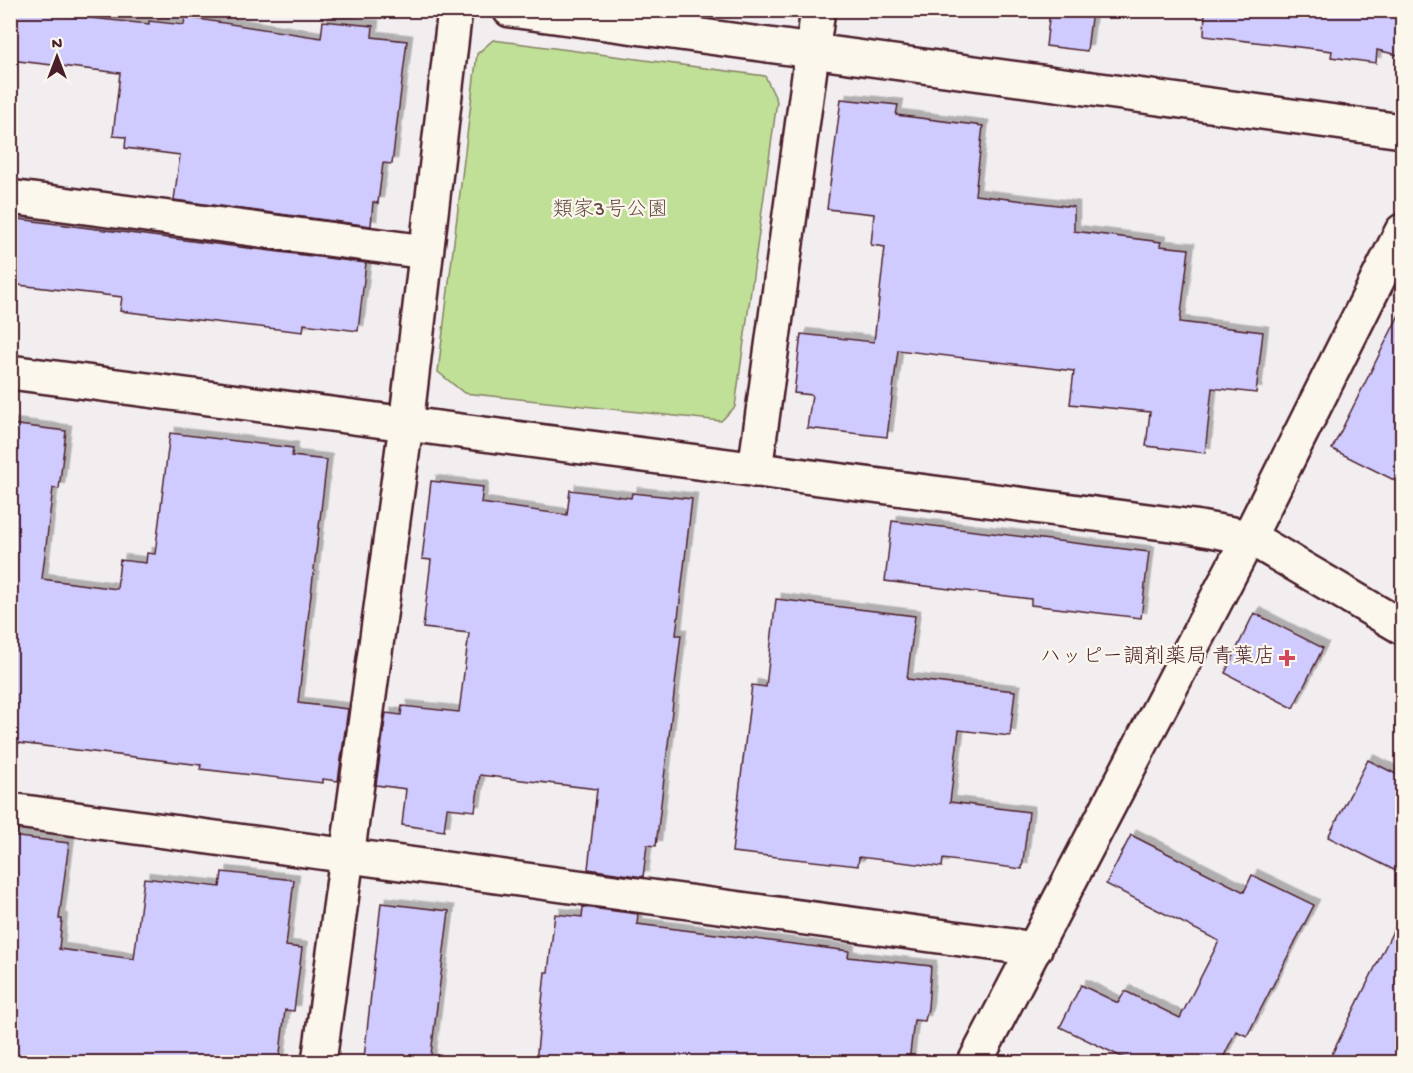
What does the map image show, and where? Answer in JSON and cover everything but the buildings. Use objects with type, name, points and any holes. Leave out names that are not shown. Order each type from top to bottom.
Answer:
[{"type":"street","points":[[319,1062],[406,424],[455,10]]},
{"type":"street","points":[[510,10],[1402,131]]},
{"type":"street","points":[[754,470],[818,10]]},
{"type":"street","points":[[10,197],[426,252]]},
{"type":"street","points":[[975,1062],[1249,537],[1402,231]]},
{"type":"street","points":[[10,372],[1194,527],[1249,537],[1402,627]]},
{"type":"street","points":[[10,810],[1035,949]]},
{"type":"green space","name":"類家3号公園","points":[[493,40],[765,76],[777,101],[735,407],[721,421],[464,393],[438,372],[477,54]]},
{"type":"place","name":"ハッピー調剤薬局 青葉店","points":[[1287,658]]}]
